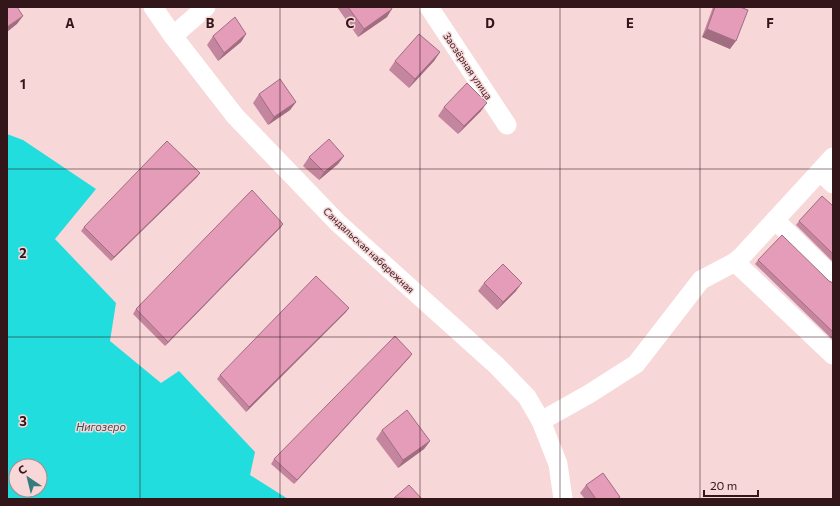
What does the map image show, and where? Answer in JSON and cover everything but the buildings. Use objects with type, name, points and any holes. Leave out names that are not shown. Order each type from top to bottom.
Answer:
[{"type":"street","name":"Сандальская набережная","points":[[153,7],[173,36],[235,116],[338,223],[496,365],[527,397],[541,421],[558,464],[563,499]]},
{"type":"street","points":[[173,36],[206,7]]},
{"type":"street","name":"Заозёрная улица","points":[[429,7],[507,125]]},
{"type":"street","points":[[541,421],[589,394],[636,364],[701,280],[735,262],[775,220],[826,178],[833,157]]},
{"type":"street","points":[[775,220],[833,277]]},
{"type":"street","points":[[735,262],[833,355]]},
{"type":"water","name":"Нигозеро","points":[[7,134],[23,140],[96,189],[55,239],[116,303],[110,341],[161,383],[179,371],[255,452],[250,475],[288,499],[7,499]]}]
